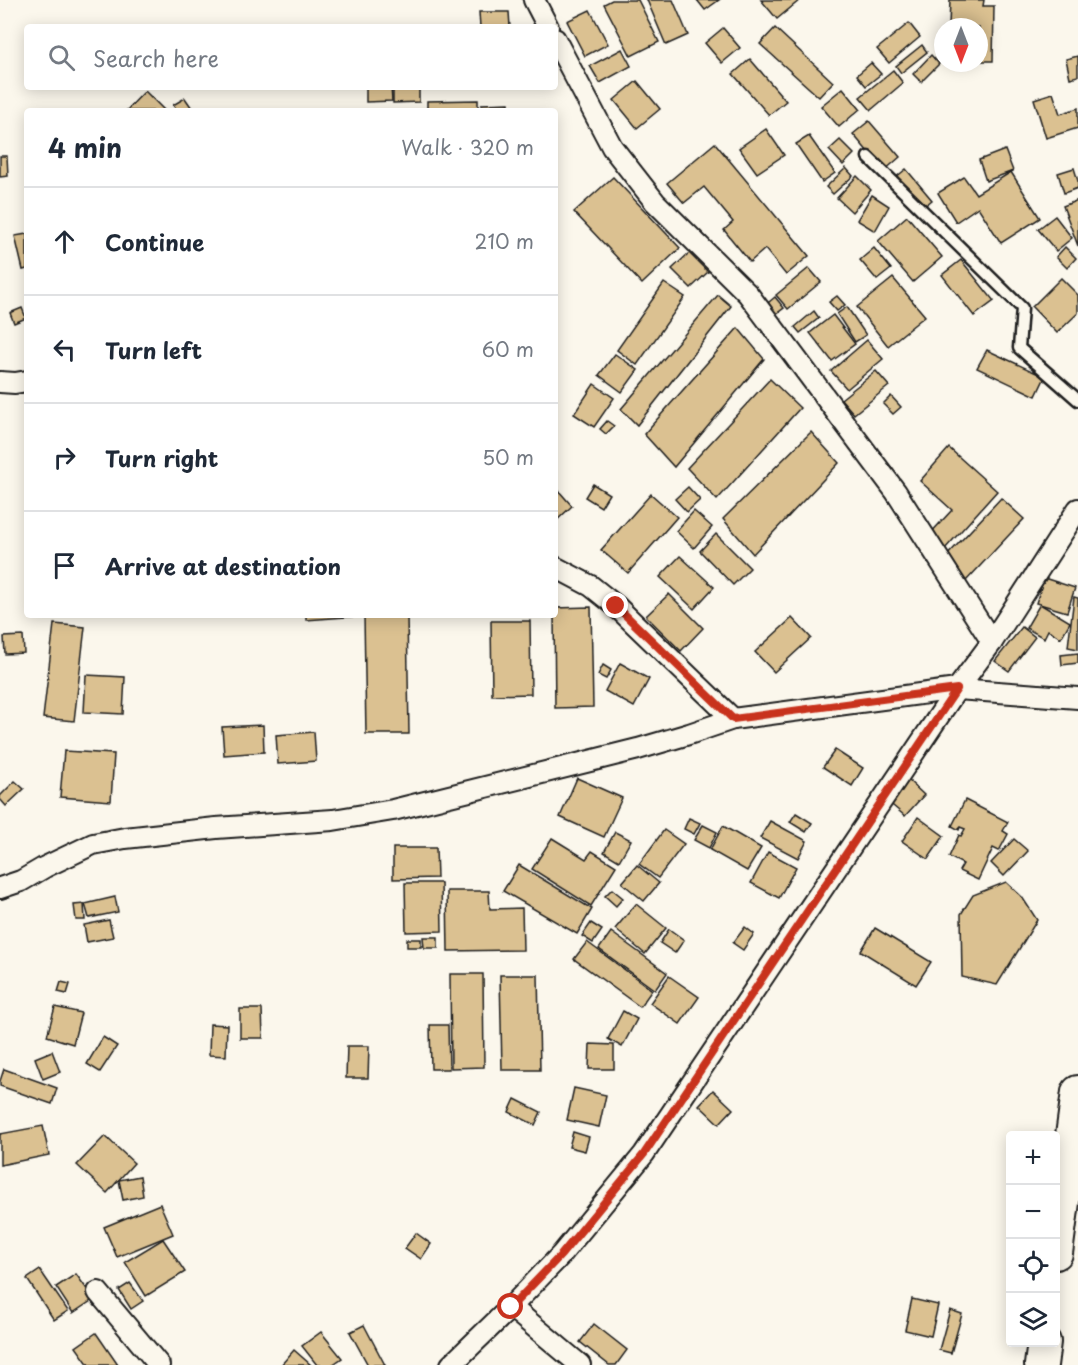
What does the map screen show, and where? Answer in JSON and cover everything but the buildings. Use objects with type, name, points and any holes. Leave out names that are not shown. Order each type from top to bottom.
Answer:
[{"type":"main road","points":[[1058,1239],[1078,1092]]},
{"type":"main road","points":[[1041,1365],[1043,1347]]},
{"type":"street","points":[[534,0],[546,24]]},
{"type":"street","points":[[558,45],[612,147],[655,202],[748,294],[896,492],[992,642]]},
{"type":"street","points":[[0,382],[24,382]]},
{"type":"street","points":[[451,1365],[561,1255],[644,1154],[957,689],[992,642],[1078,509]]},
{"type":"street","points":[[558,569],[591,586],[616,606],[733,719]]},
{"type":"street","points":[[0,888],[21,881],[93,844],[125,838],[216,828],[333,820],[393,810],[638,748],[733,719],[957,689],[1078,698]]},
{"type":"street","points":[[98,1292],[159,1365]]},
{"type":"street","points":[[511,1307],[580,1365]]},
{"type":"lane","points":[[868,158],[1022,308],[1019,348],[1078,400]]},
{"type":"route","points":[[511,1307],[561,1255],[644,1154],[957,689],[733,719],[616,606]]}]
